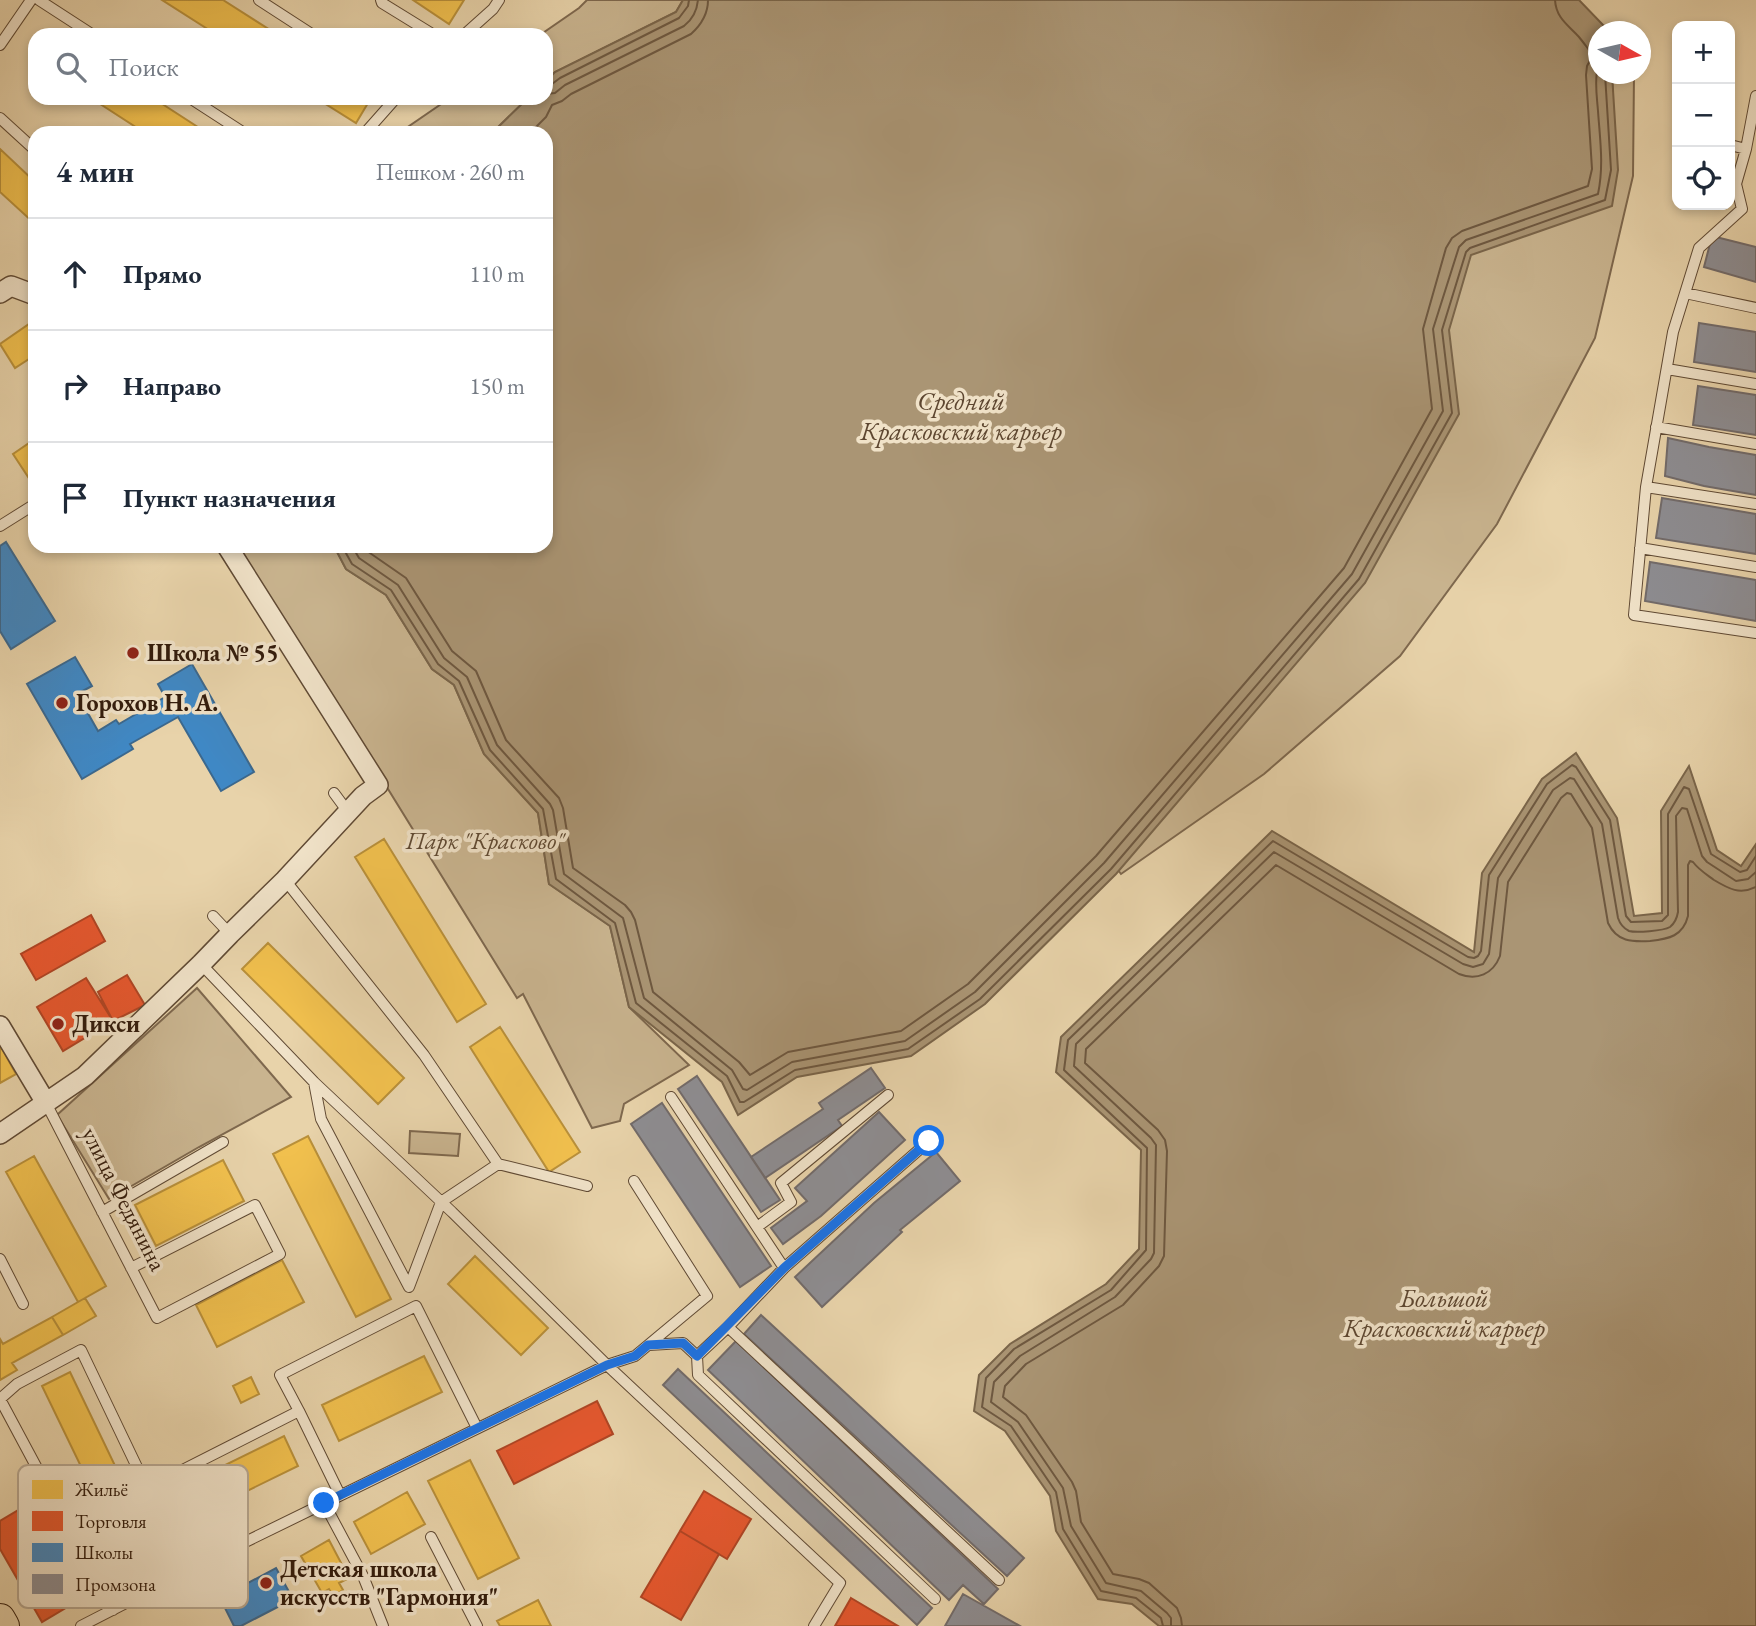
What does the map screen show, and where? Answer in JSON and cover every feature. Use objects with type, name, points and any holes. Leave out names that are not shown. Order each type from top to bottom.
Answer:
[{"type":"main road","points":[[0,1619],[4,1626]]},
{"type":"street","points":[[0,293],[11,286],[28,292]]},
{"type":"street","points":[[0,1134],[85,1076],[285,880],[363,796],[378,785],[231,553]]},
{"type":"street","name":"улица Федянина","points":[[0,1026],[46,1103]]},
{"type":"lane","points":[[0,45],[31,0]]},
{"type":"lane","points":[[39,0],[82,28]]},
{"type":"lane","points":[[259,0],[302,28]]},
{"type":"lane","points":[[381,0],[423,28]]},
{"type":"lane","points":[[472,28],[499,0]]},
{"type":"lane","points":[[1756,96],[1736,184],[1742,209],[1699,248],[1673,332],[1646,487],[1634,615],[1756,633]]},
{"type":"lane","points":[[201,105],[233,126]]},
{"type":"lane","points":[[371,126],[390,105]]},
{"type":"lane","points":[[0,118],[28,144]]},
{"type":"lane","points":[[1735,146],[1746,149]]},
{"type":"lane","points":[[1685,293],[1756,308]]},
{"type":"lane","points":[[1667,369],[1756,384]]},
{"type":"lane","points":[[1656,427],[1756,444]]},
{"type":"lane","points":[[1646,487],[1756,504]]},
{"type":"lane","points":[[0,526],[28,508]]},
{"type":"lane","points":[[1640,548],[1756,567]]},
{"type":"lane","points":[[334,793],[348,812]]},
{"type":"lane","points":[[285,880],[425,1055],[498,1164],[587,1186]]},
{"type":"lane","points":[[213,916],[230,934]]},
{"type":"lane","points":[[201,964],[314,1082],[607,1365],[840,1583],[814,1626]]},
{"type":"lane","points":[[314,1082],[321,1119],[408,1287],[440,1202],[498,1164]]},
{"type":"lane","points":[[758,1227],[791,1202],[781,1184],[888,1095]]},
{"type":"lane","points":[[671,1097],[784,1268]]},
{"type":"lane","name":"улица Федянина","points":[[46,1103],[131,1268],[158,1318],[280,1254],[256,1205],[131,1268]]},
{"type":"lane","points":[[697,1356],[784,1268],[929,1141]]},
{"type":"lane","points":[[102,1212],[223,1142]]},
{"type":"lane","points":[[248,1541],[607,1365],[635,1356],[707,1296],[634,1181]]},
{"type":"lane","points":[[0,1259],[23,1304]]},
{"type":"lane","points":[[340,1495],[280,1374],[416,1306],[477,1428]]},
{"type":"lane","points":[[728,1327],[999,1580]]},
{"type":"lane","points":[[648,1345],[683,1343],[697,1356],[698,1375],[935,1599]]},
{"type":"lane","points":[[36,1465],[0,1399],[17,1384],[81,1350],[136,1465]]},
{"type":"lane","points":[[192,1465],[299,1411]]},
{"type":"lane","points":[[324,1503],[363,1576],[383,1626]]},
{"type":"lane","points":[[431,1537],[477,1626]]},
{"type":"lane","points":[[81,1626],[113,1609]]},
{"type":"green space","points":[[587,0],[683,0],[676,12],[553,74],[553,28],[550,28]]},
{"type":"green space","points":[[1612,84],[1634,84],[1633,176],[1595,338],[1497,524],[1400,656],[1264,774],[1121,874],[1115,866],[1444,330],[1461,254],[1613,102]]},
{"type":"green space","points":[[440,105],[521,105],[499,126],[409,126]]},
{"type":"green space","name":"Парк \"Красково\"","points":[[242,553],[338,553],[346,569],[386,595],[432,669],[454,685],[484,754],[538,813],[549,884],[610,926],[629,1007],[689,1065],[624,1104],[620,1121],[592,1128],[523,994],[517,998]]},
{"type":"green space","points":[[197,988],[291,1097],[109,1199],[57,1115]]},
{"type":"green space","points":[[410,1131],[460,1134],[458,1156],[409,1153]]},
{"type":"water","name":"Средний Красковский карьер","points":[[683,0],[1579,0],[1599,21],[1588,21],[1588,84],[1613,84],[1618,170],[1612,206],[1471,255],[1449,330],[1459,414],[1365,583],[1116,874],[985,1004],[911,1056],[797,1077],[738,1115],[722,1082],[629,1007],[610,926],[549,884],[538,813],[484,754],[454,685],[432,669],[386,595],[346,569],[338,553],[553,553],[553,126],[499,126],[521,105],[553,105],[555,72],[676,12]]},
{"type":"water","name":"Большой Красковский карьер","points":[[1576,753],[1617,818],[1634,916],[1662,913],[1661,811],[1689,766],[1717,850],[1741,866],[1756,844],[1756,1626],[1159,1626],[1132,1604],[1098,1599],[1056,1531],[1050,1496],[1005,1431],[974,1411],[979,1375],[1010,1344],[1106,1284],[1139,1249],[1141,1150],[1056,1072],[1061,1037],[1272,831],[1474,952],[1482,873],[1542,779]]},
{"type":"building: Жильё","points":[[162,0],[223,0],[267,28],[206,28]]},
{"type":"building: Жильё","points":[[413,0],[464,0],[449,24]]},
{"type":"building: Жильё","points":[[102,105],[164,105],[196,126],[134,126]]},
{"type":"building: Жильё","points":[[327,105],[367,105],[356,123]]},
{"type":"building: Жильё","points":[[0,149],[28,175],[28,218],[0,192]]},
{"type":"building: Жильё","points":[[28,325],[28,360],[15,368],[0,344]]},
{"type":"building: Жильё","points":[[28,444],[28,477],[13,454]]},
{"type":"building: Жильё","points":[[384,839],[486,1004],[457,1022],[355,857]]},
{"type":"building: Жильё","points":[[268,943],[404,1078],[378,1104],[242,969]]},
{"type":"building: Жильё","points":[[500,1027],[580,1152],[549,1172],[470,1047]]},
{"type":"building: Жильё","points":[[0,1045],[16,1074],[0,1083]]},
{"type":"building: Жильё","points":[[308,1136],[391,1299],[356,1317],[273,1154]]},
{"type":"building: Жильё","points":[[34,1156],[106,1286],[78,1302],[6,1172]]},
{"type":"building: Жильё","points":[[223,1160],[244,1201],[156,1246],[135,1205]]},
{"type":"building: Жильё","points":[[475,1256],[548,1328],[521,1355],[448,1284]]},
{"type":"building: Жильё","points":[[282,1260],[304,1302],[217,1347],[196,1305]]},
{"type":"building: Жильё","points":[[85,1298],[96,1316],[63,1335],[52,1317]]},
{"type":"building: Жильё","points":[[52,1317],[63,1335],[12,1363],[17,1370],[0,1380],[0,1339],[3,1344]]},
{"type":"building: Жильё","points":[[424,1356],[442,1392],[339,1441],[322,1405]]},
{"type":"building: Жильё","points":[[70,1372],[115,1465],[80,1465],[42,1386]]},
{"type":"building: Жильё","points":[[251,1377],[259,1394],[241,1403],[233,1386]]},
{"type":"building: Жильё","points":[[284,1436],[298,1466],[248,1490],[248,1465],[225,1465]]},
{"type":"building: Жильё","points":[[470,1460],[519,1558],[478,1579],[428,1481]]},
{"type":"building: Жильё","points":[[407,1492],[425,1524],[371,1554],[354,1522]]},
{"type":"building: Жильё","points":[[329,1540],[349,1578],[339,1583],[343,1590],[333,1596],[329,1589],[322,1593],[301,1556]]},
{"type":"building: Жильё","points":[[538,1600],[551,1626],[500,1626],[497,1621]]},
{"type":"building: Торговля","points":[[91,915],[105,941],[36,980],[21,954]]},
{"type":"building: Торговля","points":[[127,975],[145,1005],[113,1021],[98,992]]},
{"type":"building: Торговля","points":[[86,978],[113,1021],[63,1051],[37,1007]]},
{"type":"building: Торговля","points":[[597,1401],[613,1434],[514,1484],[497,1451]]},
{"type":"building: Торговля","points":[[704,1491],[751,1519],[727,1559],[680,1531]]},
{"type":"building: Торговля","points":[[18,1510],[18,1580],[0,1549],[0,1521]]},
{"type":"building: Торговля","points":[[680,1531],[719,1554],[681,1620],[641,1597]]},
{"type":"building: Торговля","points":[[851,1598],[898,1626],[835,1626]]},
{"type":"building: Торговля","points":[[34,1608],[66,1608],[42,1622]]},
{"type":"building: Школы","points":[[6,542],[55,621],[11,649],[0,631],[0,546]]},
{"type":"building: Школы","points":[[75,657],[92,686],[77,694],[98,731],[116,720],[119,724],[165,697],[158,684],[192,664],[254,772],[221,791],[178,717],[130,744],[133,749],[82,779],[27,684]]},
{"type":"building: Школы","name":"Детская школа искусств \"Гармония\"","points":[[276,1568],[293,1599],[241,1626],[234,1626],[225,1608],[248,1608],[248,1583]]},
{"type":"building: Промзона","points":[[1712,236],[1756,247],[1756,282],[1704,267]]},
{"type":"building: Промзона","points":[[1699,323],[1756,332],[1756,372],[1694,362]]},
{"type":"building: Промзона","points":[[1698,386],[1756,395],[1756,435],[1693,425]]},
{"type":"building: Промзона","points":[[1668,438],[1756,455],[1756,495],[1665,476]]},
{"type":"building: Промзона","points":[[1662,498],[1756,514],[1756,554],[1656,538]]},
{"type":"building: Промзона","points":[[1650,562],[1756,580],[1756,621],[1645,601]]},
{"type":"building: Промзона","points":[[871,1068],[885,1088],[838,1120],[842,1126],[765,1178],[751,1157],[823,1109],[819,1103]]},
{"type":"building: Промзона","points":[[697,1076],[780,1200],[761,1212],[678,1089]]},
{"type":"building: Промзона","points":[[662,1103],[771,1266],[740,1287],[631,1124]]},
{"type":"building: Промзона","points":[[879,1112],[905,1140],[821,1216],[783,1244],[771,1228],[807,1201],[795,1188]]},
{"type":"building: Промзона","points":[[936,1152],[960,1181],[900,1230],[902,1232],[822,1307],[795,1277],[874,1203]]},
{"type":"building: Промзона","points":[[761,1315],[1024,1558],[1007,1576],[744,1334]]},
{"type":"building: Промзона","points":[[736,1341],[998,1589],[984,1604],[963,1585],[949,1600],[708,1370]]},
{"type":"building: Промзона","points":[[678,1369],[932,1608],[917,1625],[663,1385]]},
{"type":"building: Промзона","points":[[963,1594],[1020,1626],[945,1626]]},
{"type":"place","name":"Школа № 55","points":[[133,653]]},
{"type":"place","name":"Горохов Н. А.","points":[[62,703]]},
{"type":"place","name":"Дикси","points":[[58,1024]]},
{"type":"place","name":"Детская школа искусств \"Гармония\"","points":[[266,1583]]},
{"type":"route","points":[[324,1503],[607,1365],[635,1356],[648,1345],[683,1343],[697,1356],[784,1268],[929,1141]]}]
